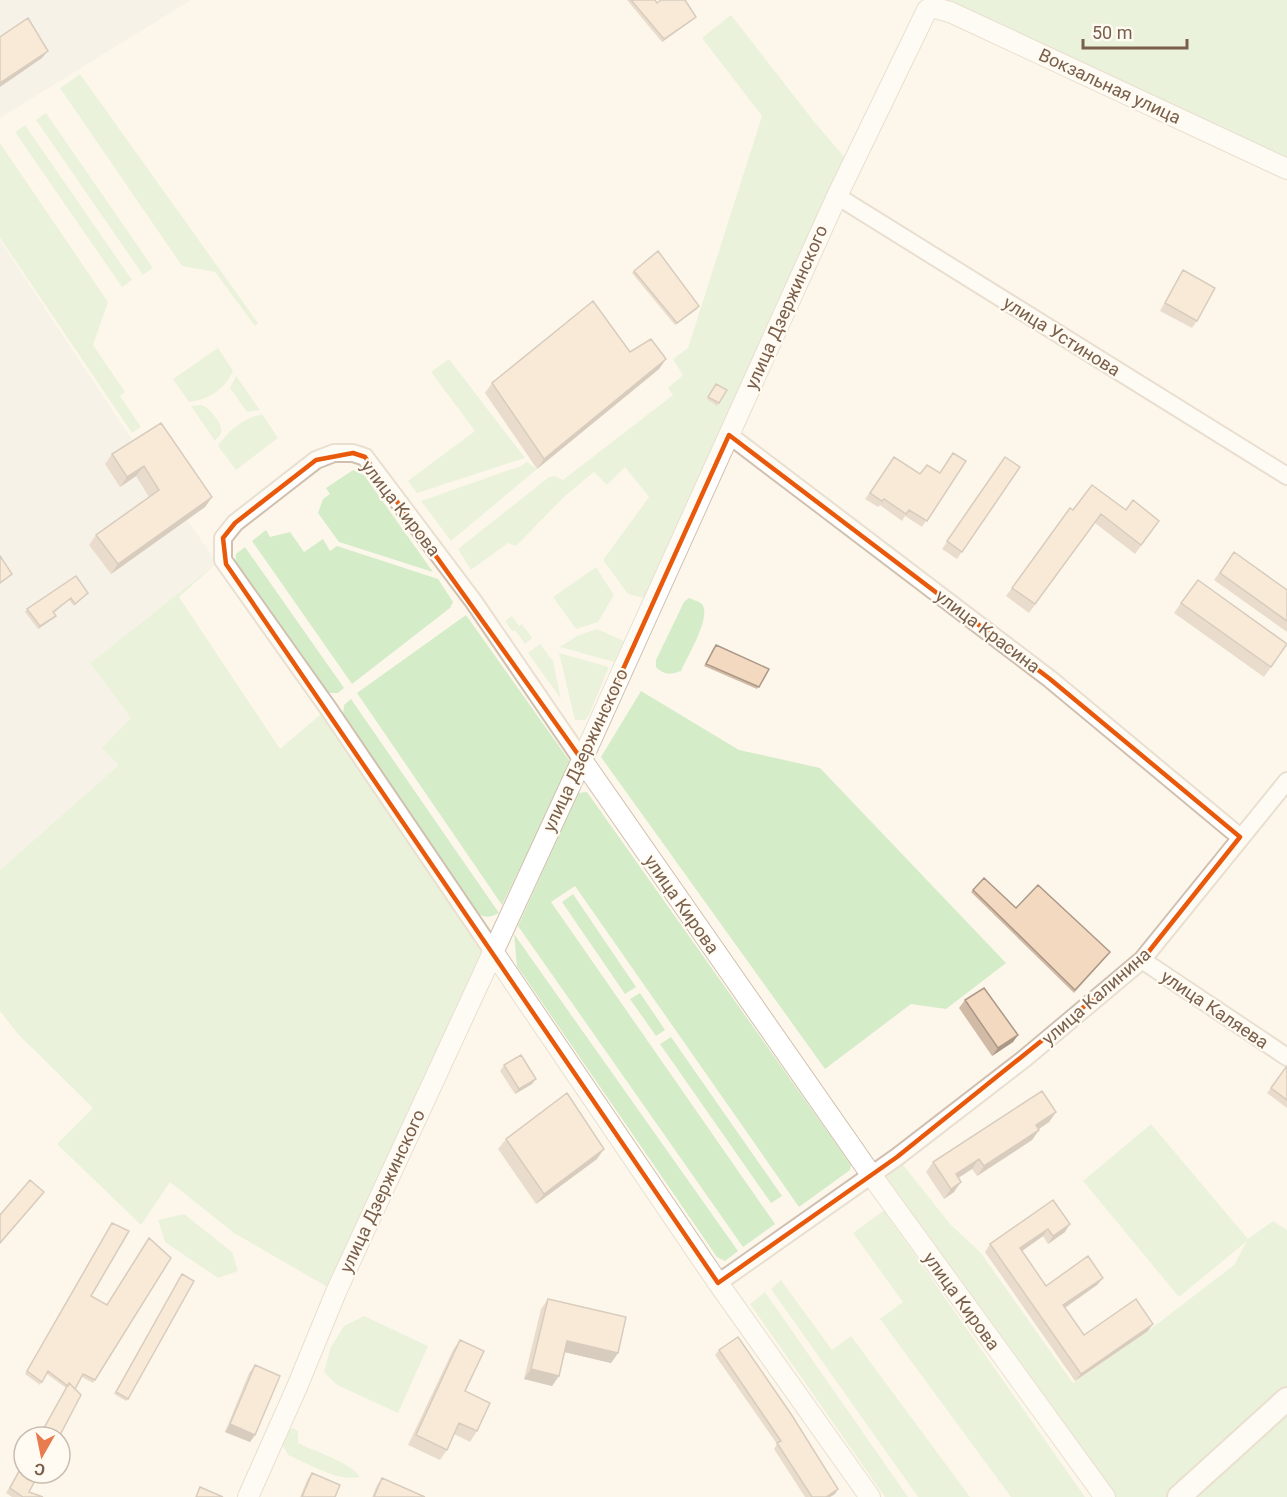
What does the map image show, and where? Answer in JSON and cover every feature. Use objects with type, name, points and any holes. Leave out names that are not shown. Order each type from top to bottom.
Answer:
[{"type":"main road","points":[[1179,1497],[1287,1399]]},
{"type":"street","name":"Вокзальная улица","points":[[931,7],[950,12],[1287,169]]},
{"type":"street","name":"улица Дзержинского","points":[[248,1497],[336,1292],[492,950],[582,760],[837,196],[923,17],[931,7]]},
{"type":"street","name":"улица Устинова","points":[[837,196],[1287,476]]},
{"type":"street","name":"улица Красина","points":[[729,435],[1050,679],[1240,837]]},
{"type":"street","name":"улица Кирова","points":[[870,1497],[718,1283],[328,708],[223,561],[223,538],[235,523],[316,460],[334,453],[353,453],[365,457],[474,602],[872,1176],[1105,1497]]},
{"type":"street","name":"улица Калинина","points":[[718,1283],[872,1176],[1024,1059],[1142,960],[1287,781]]},
{"type":"street","name":"улица Каляева","points":[[1142,960],[1287,1057]]},
{"type":"highlighted area","points":[[729,435],[1050,679],[1240,837],[1142,960],[897,1157],[718,1283],[226,564],[223,538],[235,523],[316,460],[353,453],[365,457],[582,760]]},
{"type":"shaded area","points":[[0,0],[191,0],[0,118]]},
{"type":"shaded area","points":[[0,240],[128,434],[217,563],[90,663],[131,718],[103,748],[120,765],[0,870]]},
{"type":"green space","points":[[935,0],[1287,0],[1287,169]]},
{"type":"green space","points":[[731,15],[816,124],[848,161],[644,598],[628,594],[603,560],[649,497],[625,467],[607,485],[594,472],[565,496],[516,546],[508,543],[471,570],[458,549],[549,477],[555,476],[563,480],[673,395],[668,388],[683,375],[673,359],[688,348],[762,116],[702,38]]},
{"type":"green space","points":[[80,74],[258,323],[255,326],[215,272],[182,266],[60,88]]},
{"type":"green space","points":[[46,113],[153,268],[143,275],[36,120]]},
{"type":"green space","points":[[25,125],[132,280],[122,287],[15,132]]},
{"type":"green space","points":[[0,143],[108,302],[93,345],[125,392],[120,396],[141,427],[132,433],[0,238]]},
{"type":"green space","points":[[218,348],[233,371],[216,392],[203,399],[189,402],[173,379]]},
{"type":"green space","points":[[449,359],[525,458],[417,493],[408,481],[475,431],[431,372]]},
{"type":"green space","points":[[236,376],[260,410],[247,412],[230,388]]},
{"type":"green space","points":[[202,405],[212,413],[220,425],[221,433],[215,441],[191,406]]},
{"type":"green space","points":[[262,414],[278,438],[236,470],[218,446],[237,426]]},
{"type":"green space","points":[[527,462],[537,469],[451,541],[421,501],[521,466]]},
{"type":"green space","points":[[353,470],[364,475],[433,572],[339,542],[318,513],[323,499],[330,494],[326,488]]},
{"type":"green space","points":[[266,530],[270,537],[290,532],[304,552],[323,539],[330,551],[337,546],[438,579],[453,602],[450,608],[352,684],[252,541]]},
{"type":"green space","points":[[245,547],[344,688],[338,693],[326,693],[235,564],[236,554]]},
{"type":"green space","points":[[217,563],[179,597],[280,749],[328,708],[492,950],[336,1292],[234,1233],[170,1182],[141,1225],[57,1144],[93,1108],[18,1034],[0,1011],[0,870],[119,765],[102,748],[131,718],[90,663]]},
{"type":"green space","points":[[596,567],[614,595],[598,622],[576,629],[553,597]]},
{"type":"green space","points":[[689,598],[702,604],[704,618],[701,627],[681,671],[670,674],[662,672],[656,667],[656,660],[684,602]]},
{"type":"green space","points":[[466,615],[571,763],[502,905],[357,693]]},
{"type":"green space","points":[[512,616],[519,626],[522,624],[532,638],[525,644],[505,621]]},
{"type":"green space","points":[[597,629],[624,641],[614,662],[560,647],[577,636]]},
{"type":"green space","points":[[540,644],[553,661],[561,699],[528,653]]},
{"type":"green space","points":[[559,653],[609,667],[585,720],[575,720]]},
{"type":"green space","points":[[641,691],[739,750],[820,768],[1006,963],[946,1009],[911,1004],[825,1069],[601,757]]},
{"type":"green space","points":[[351,699],[499,913],[485,916],[478,914],[472,908],[343,717],[344,705]]},
{"type":"green space","points":[[587,792],[851,1165],[850,1170],[799,1207],[575,886],[551,902],[775,1224],[743,1247],[518,926],[578,793]]},
{"type":"green space","points":[[573,894],[636,987],[625,994],[562,902]]},
{"type":"green space","points":[[514,934],[738,1251],[725,1261],[717,1257],[517,966]]},
{"type":"green space","points":[[640,993],[665,1030],[656,1036],[630,999]]},
{"type":"green space","points":[[671,1037],[782,1196],[771,1203],[660,1044]]},
{"type":"green space","points":[[1151,1124],[1248,1239],[1273,1221],[1287,1230],[1287,1497],[1105,1497],[872,1176],[897,1157],[950,1224],[980,1252],[1073,1383],[1148,1331],[1234,1265],[1247,1241],[1179,1297],[1083,1181]]},
{"type":"green space","points":[[883,1211],[1085,1497],[1011,1497],[880,1319],[903,1302],[853,1233]]},
{"type":"green space","points":[[184,1214],[232,1252],[238,1271],[218,1278],[165,1242],[158,1220]]},
{"type":"green space","points":[[781,1280],[832,1350],[851,1336],[970,1497],[918,1497],[771,1289]]},
{"type":"green space","points":[[765,1292],[908,1497],[885,1497],[750,1304]]},
{"type":"green space","points":[[364,1316],[428,1346],[398,1413],[337,1385],[324,1372],[331,1347],[344,1326]]},
{"type":"green space","points":[[293,1428],[298,1431],[298,1443],[341,1462],[360,1477],[333,1475],[288,1455],[282,1444],[288,1431]]},
{"type":"building","points":[[631,0],[655,0],[657,3],[661,0],[685,0],[696,17],[664,39]]},
{"type":"building","points":[[28,18],[48,51],[0,83],[0,37]]},
{"type":"building","points":[[658,251],[699,306],[677,323],[634,271]]},
{"type":"building","points":[[1183,270],[1215,288],[1197,321],[1165,303]]},
{"type":"building","points":[[593,301],[630,352],[651,339],[666,359],[544,459],[492,383]]},
{"type":"building","points":[[716,384],[727,390],[719,403],[708,397]]},
{"type":"building","points":[[161,423],[212,497],[118,564],[96,535],[159,490],[144,466],[127,477],[112,454]]},
{"type":"building","points":[[953,453],[966,461],[927,521],[909,510],[906,514],[884,499],[882,501],[870,493],[894,457],[920,474],[927,465],[940,473]]},
{"type":"building","points":[[1005,457],[1020,467],[962,552],[947,541]]},
{"type":"building","points":[[1092,485],[1126,510],[1133,500],[1159,521],[1141,545],[1101,514],[1035,604],[1012,588],[1070,508],[1073,510]]},
{"type":"building","points":[[1234,552],[1287,590],[1287,621],[1220,573]]},
{"type":"building","points":[[0,556],[12,574],[0,583]]},
{"type":"building","points":[[76,576],[88,593],[75,604],[71,598],[53,612],[56,616],[40,626],[27,609]]},
{"type":"building","points":[[1198,580],[1287,644],[1271,667],[1181,603]]},
{"type":"building","points":[[716,645],[769,669],[759,687],[706,664]]},
{"type":"building","points":[[984,878],[1016,908],[1038,885],[1110,952],[1075,990],[973,890]]},
{"type":"building","points":[[984,988],[1018,1035],[998,1048],[965,1000]]},
{"type":"building","points":[[521,1055],[536,1079],[519,1089],[504,1065]]},
{"type":"building","points":[[1287,1067],[1287,1100],[1271,1088]]},
{"type":"building","points":[[1042,1091],[1056,1112],[1036,1125],[1039,1130],[984,1166],[979,1159],[956,1174],[961,1182],[951,1189],[933,1162]]},
{"type":"building","points":[[567,1093],[604,1149],[544,1194],[506,1139]]},
{"type":"building","points":[[30,1180],[44,1192],[0,1243],[0,1215]]},
{"type":"building","points":[[1053,1200],[1070,1224],[1053,1236],[1048,1229],[1020,1248],[1046,1286],[1088,1256],[1103,1278],[1063,1305],[1084,1335],[1136,1299],[1153,1324],[1081,1374],[990,1244]]},
{"type":"building","points":[[112,1223],[129,1231],[91,1296],[107,1305],[149,1238],[171,1258],[95,1380],[83,1374],[75,1389],[48,1371],[42,1382],[27,1371]]},
{"type":"building","points":[[182,1274],[194,1281],[128,1399],[116,1392]]},
{"type":"building","points":[[548,1299],[626,1317],[618,1353],[567,1341],[559,1376],[531,1369]]},
{"type":"building","points":[[738,1337],[791,1414],[838,1489],[826,1497],[812,1497],[777,1443],[781,1441],[719,1350]]},
{"type":"building","points":[[460,1340],[484,1351],[465,1391],[490,1403],[477,1431],[459,1423],[447,1450],[416,1435]]},
{"type":"building","points":[[255,1365],[280,1376],[255,1435],[230,1424]]},
{"type":"building","points":[[69,1383],[81,1395],[65,1425],[46,1425]]},
{"type":"building","points":[[312,1473],[340,1485],[335,1497],[302,1497]]},
{"type":"building","points":[[382,1478],[425,1497],[374,1497]]},
{"type":"building","points":[[12,1484],[33,1485],[29,1492],[43,1497],[23,1497],[10,1488]]},
{"type":"building","points":[[200,1487],[223,1497],[196,1497]]}]
